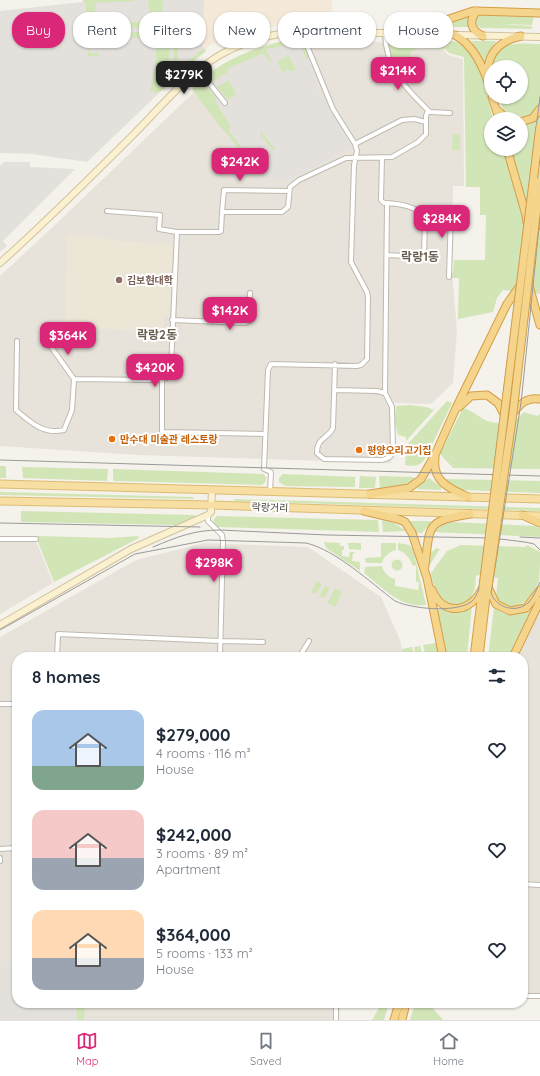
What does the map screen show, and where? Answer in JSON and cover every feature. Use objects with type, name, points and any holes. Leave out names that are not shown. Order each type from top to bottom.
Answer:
[{"type":"highway","points":[[453,18],[477,11],[540,12]]},
{"type":"highway","points":[[477,11],[472,21],[472,28],[483,36]]},
{"type":"highway","points":[[455,35],[464,40],[471,48],[484,72]]},
{"type":"highway","points":[[490,60],[495,49],[504,41],[521,36]]},
{"type":"highway","points":[[494,104],[497,112]]},
{"type":"highway","points":[[495,107],[499,112]]},
{"type":"highway","points":[[528,120],[533,118],[540,109]]},
{"type":"highway","points":[[475,652],[513,413],[540,126]]},
{"type":"highway","points":[[509,156],[526,215],[530,237]]},
{"type":"highway","points":[[530,237],[540,181]]},
{"type":"highway","points":[[530,237],[540,216]]},
{"type":"highway","points":[[525,282],[532,289],[540,325]]},
{"type":"highway","points":[[370,494],[400,490],[416,484],[421,479],[435,455],[507,304],[525,282]]},
{"type":"highway","points":[[479,652],[485,587],[505,416],[525,282]]},
{"type":"highway","points":[[459,406],[471,396],[487,395],[498,403],[505,416]]},
{"type":"highway","points":[[513,413],[520,403],[527,399],[540,398]]},
{"type":"highway","points":[[435,455],[435,468],[440,480],[446,487],[468,497]]},
{"type":"highway","points":[[364,511],[405,522],[413,536],[428,578],[436,597],[440,602],[457,609],[464,607],[473,602],[485,587]]},
{"type":"highway","points":[[425,568],[430,527],[436,522],[446,518],[470,514]]},
{"type":"highway","points":[[522,515],[540,523]]},
{"type":"highway","points":[[428,578],[432,609],[442,652]]},
{"type":"highway","points":[[485,587],[496,604],[510,611],[526,608],[540,590]]},
{"type":"highway","points":[[515,652],[540,601]]},
{"type":"highway","points":[[394,1020],[398,1008]]},
{"type":"highway","points":[[402,1020],[405,1008]]},
{"type":"main road","points":[[0,263],[33,234],[171,95],[199,70],[241,44],[278,34]]},
{"type":"main road","points":[[455,35],[540,37]]},
{"type":"main road","name":"락랑거리","points":[[0,484],[540,499]]},
{"type":"main road","points":[[0,625],[131,549],[208,515],[211,512],[212,490]]},
{"type":"main road","name":"락랑거리","points":[[0,501],[212,505],[540,516]]},
{"type":"street","points":[[270,492],[272,472],[264,469],[268,370],[271,364],[335,364],[357,366],[361,365],[367,359],[368,297],[367,292],[351,262],[356,157],[355,144],[333,109],[308,48]]},
{"type":"street","points":[[386,48],[397,76],[404,86],[430,112],[450,113]]},
{"type":"street","points":[[199,70],[225,103]]},
{"type":"street","points":[[222,212],[282,212],[288,207],[290,187],[299,180],[346,158],[392,157],[424,137],[426,134],[428,110]]},
{"type":"street","points":[[355,144],[402,120],[414,119],[426,122]]},
{"type":"street","points":[[382,158],[381,200],[384,203],[404,205],[422,214],[451,214],[449,277]]},
{"type":"street","points":[[107,211],[160,215],[159,229],[177,232],[219,232],[221,230],[224,190],[289,191]]},
{"type":"street","points":[[335,364],[333,428],[330,434],[320,440],[317,446],[317,453],[324,459],[382,460],[392,456],[392,407],[385,393],[387,203]]},
{"type":"street","points":[[387,255],[424,256],[425,220],[422,214]]},
{"type":"street","points":[[74,379],[162,380],[167,378],[171,368],[177,232]]},
{"type":"street","points":[[172,320],[245,323],[249,321],[250,293]]},
{"type":"street","points":[[17,341],[16,410],[30,423],[55,432],[64,430],[72,410],[74,379],[49,344]]},
{"type":"street","points":[[162,380],[162,432],[265,434]]},
{"type":"street","points":[[335,390],[377,391],[385,393]]},
{"type":"street","points":[[208,515],[208,521],[222,535],[223,541],[220,652]]},
{"type":"street","points":[[0,539],[36,539]]},
{"type":"street","points":[[57,652],[58,634],[220,642],[263,642]]},
{"type":"street","points":[[302,652],[309,641]]},
{"type":"street","points":[[0,704],[12,704]]},
{"type":"street","points":[[0,849],[12,848]]},
{"type":"street","points":[[528,884],[540,885]]},
{"type":"street","points":[[528,996],[540,996]]},
{"type":"street","points":[[336,1008],[336,1020]]},
{"type":"shaded area","points":[[101,0],[204,0],[204,12],[139,12],[139,48],[203,48],[203,51],[87,162],[32,154],[0,153],[0,11]]},
{"type":"shaded area","points":[[204,0],[332,0],[331,12],[278,12],[278,26],[270,27],[270,12],[214,12],[214,43],[203,51],[203,48],[206,48],[206,12],[204,12]]},
{"type":"shaded area","points":[[376,42],[384,42],[384,48],[442,48],[448,55],[463,59],[464,186],[453,186],[451,261],[457,330],[453,383],[431,404],[393,403],[391,463],[138,455],[0,446],[0,276],[216,71],[249,52],[270,48],[270,47],[278,45],[278,48],[376,48]]},
{"type":"shaded area","points":[[278,46],[278,48],[305,48],[318,87],[352,147],[293,178],[272,180],[264,177],[218,124],[194,92],[215,74],[270,48]]},
{"type":"shaded area","points":[[4,162],[30,162],[30,167],[75,169],[3,241],[7,246],[0,252],[0,166]]},
{"type":"shaded area","name":"김보현대학","points":[[67,234],[120,241],[173,245],[170,315],[164,315],[163,333],[65,326]]},
{"type":"shaded area","points":[[0,540],[36,541],[53,583],[0,614]]},
{"type":"shaded area","points":[[204,543],[308,547],[381,597],[400,640],[403,652],[12,652],[12,961],[0,961],[0,637],[136,560]]},
{"type":"shaded area","points":[[540,611],[540,993],[528,993],[528,652],[519,652]]},
{"type":"shaded area","points":[[0,961],[12,961],[12,1008],[83,1008],[83,1020],[0,1020]]},
{"type":"shaded area","points":[[83,1008],[340,1008],[338,1020],[83,1020]]},
{"type":"green space","points":[[83,0],[134,0],[96,3],[95,12],[86,12],[86,3],[83,2]]},
{"type":"green space","points":[[163,0],[163,12],[149,12],[148,1]]},
{"type":"green space","points":[[484,14],[534,15],[532,25],[494,24],[532,26],[532,29],[481,28],[476,25],[477,17]]},
{"type":"green space","points":[[469,15],[470,27],[453,27],[453,21]]},
{"type":"green space","points":[[131,22],[139,22],[139,28],[131,28]]},
{"type":"green space","points":[[139,32],[139,38],[132,38],[131,33]]},
{"type":"green space","points":[[453,41],[459,43],[466,48],[472,56],[484,85],[484,104],[489,104],[491,112],[484,112],[484,156],[528,156],[528,112],[504,112],[501,104],[528,104],[528,60],[493,60],[497,52],[509,45],[524,43],[540,44],[540,294],[503,290],[497,298],[493,312],[458,319],[459,278],[450,278],[451,273],[453,273],[454,260],[485,260],[486,215],[480,215],[480,187],[466,187],[464,57],[449,53],[445,49],[417,48],[453,48]]},
{"type":"green space","points":[[471,41],[496,41],[487,60],[484,60],[484,63]]},
{"type":"green space","points":[[278,42],[278,47],[266,49],[272,62],[271,63],[265,55],[262,54],[227,69],[228,72],[212,82],[207,75],[236,57],[260,48],[270,48],[270,45]]},
{"type":"green space","points":[[87,48],[89,48],[89,53],[99,53],[99,56],[88,56]]},
{"type":"green space","points":[[169,48],[169,79],[165,89],[157,93],[150,90],[156,62],[156,49]]},
{"type":"green space","points":[[174,48],[177,48],[178,63],[181,67],[204,48],[206,51],[175,77],[173,76]]},
{"type":"green space","points":[[302,48],[305,48],[309,58],[306,59]]},
{"type":"green space","points":[[388,48],[417,48],[410,53],[411,60],[417,69],[400,75]]},
{"type":"green space","points":[[288,55],[296,69],[290,72],[282,59]]},
{"type":"green space","points":[[282,59],[288,70],[283,72],[277,62]]},
{"type":"green space","points":[[202,80],[217,99],[215,101],[231,127],[228,130],[264,177],[218,124],[192,89]]},
{"type":"green space","points":[[228,80],[236,94],[228,100],[217,87]]},
{"type":"green space","points":[[261,131],[275,149],[274,152],[260,134]]},
{"type":"green space","points":[[453,134],[460,134],[460,150],[452,150]]},
{"type":"green space","points":[[447,401],[452,403],[426,457],[417,465],[405,465],[407,445]]},
{"type":"green space","points":[[409,405],[426,407],[434,410],[406,441],[406,437],[398,435],[395,423],[396,406]]},
{"type":"green space","points":[[463,408],[487,421],[498,423],[512,421],[524,412],[537,416],[540,414],[540,469],[453,468],[440,454]]},
{"type":"green space","points":[[0,466],[6,466],[6,478],[0,478]]},
{"type":"green space","points":[[22,467],[108,469],[107,481],[23,478]]},
{"type":"green space","points":[[113,469],[263,474],[266,477],[266,481],[262,485],[114,481]]},
{"type":"green space","points":[[283,474],[355,477],[355,487],[286,486],[279,482],[279,478]]},
{"type":"green space","points":[[360,476],[376,477],[375,488],[359,488]]},
{"type":"green space","points":[[379,476],[413,477],[416,480],[405,486],[380,488]]},
{"type":"green space","points":[[429,478],[441,487],[441,490],[417,489],[417,486]]},
{"type":"green space","points":[[443,480],[540,481],[540,493],[461,490],[454,488]]},
{"type":"green space","points":[[0,492],[193,497],[194,499],[0,495]]},
{"type":"green space","points":[[234,499],[540,508],[540,511],[235,501]]},
{"type":"green space","points":[[21,511],[195,515],[195,517],[178,525],[21,522]]},
{"type":"green space","points":[[217,516],[378,520],[379,532],[217,527],[213,523]]},
{"type":"green space","points":[[382,520],[394,523],[406,531],[383,532]]},
{"type":"green space","points":[[408,521],[430,521],[431,523],[422,533],[415,533]]},
{"type":"green space","points":[[451,522],[534,526],[540,528],[540,537],[433,532],[434,529],[444,523]]},
{"type":"green space","points":[[38,536],[111,538],[138,536],[139,538],[54,582],[38,542]]},
{"type":"green space","points":[[324,542],[340,543],[340,546],[344,546],[342,556],[349,557],[350,552],[355,552],[353,554],[352,561],[360,562],[360,571],[326,548]]},
{"type":"green space","points":[[348,543],[361,543],[361,550],[349,549]]},
{"type":"green space","points":[[381,543],[396,543],[396,550],[387,555],[382,563],[367,563],[365,558],[381,557]]},
{"type":"green space","points":[[398,543],[409,545],[413,549],[426,605],[408,604],[392,596],[364,573],[365,567],[382,566],[387,574],[395,579],[395,586],[418,590],[419,582],[416,582],[416,566],[412,565],[407,556],[398,550]]},
{"type":"green space","points":[[461,545],[525,547],[527,545],[540,552],[539,581],[536,588],[527,600],[515,607],[508,607],[502,604],[496,597],[498,578],[476,575],[475,589],[472,595],[473,597],[458,605],[448,603],[439,596],[436,591],[433,585],[431,573],[447,551]]},
{"type":"green space","points":[[436,548],[440,549],[429,566],[431,553]]},
{"type":"green space","points":[[397,559],[401,561],[403,565],[401,569],[397,571],[393,569],[391,565],[393,561]]},
{"type":"green space","points":[[317,581],[322,584],[316,594],[311,592]]},
{"type":"green space","points":[[325,586],[330,588],[324,598],[319,596]]},
{"type":"green space","points":[[335,588],[342,592],[335,607],[327,603]]},
{"type":"green space","points":[[472,605],[467,652],[446,652],[436,610]]},
{"type":"green space","points":[[494,607],[501,612],[510,615],[530,611],[510,652],[489,652]]},
{"type":"green space","points":[[436,643],[438,652],[425,652],[423,645]]},
{"type":"green space","points":[[420,646],[422,652],[415,652],[414,647]]},
{"type":"green space","points":[[412,647],[414,652],[403,652],[402,649]]},
{"type":"green space","points":[[76,1008],[85,1008],[84,1020],[77,1020]]},
{"type":"green space","points":[[379,1008],[388,1008],[384,1020],[372,1020]]},
{"type":"green space","points":[[414,1008],[432,1008],[443,1020],[410,1020]]},
{"type":"tram line","points":[[0,630],[135,554],[208,540],[306,543],[329,552],[395,601],[402,604],[422,608],[444,609],[455,608],[471,602],[479,589],[540,97]]},
{"type":"tram line","points":[[540,218],[521,403],[491,593],[497,602],[502,606],[507,608],[519,608],[531,600],[540,582]]},
{"type":"tram line","points":[[0,460],[540,476]]},
{"type":"tram line","points":[[0,523],[200,527]]},
{"type":"tram line","points":[[153,547],[186,535],[202,531],[220,530],[327,535],[492,538],[534,544],[540,550]]},
{"type":"tram line","points":[[520,537],[540,538]]},
{"type":"place","name":"김보현대학","points":[[119,280]]},
{"type":"place","name":"만수대 미술관 레스토랑","points":[[112,439]]},
{"type":"place","name":"평양오리고기집","points":[[359,450]]},
{"type":"district","name":"락랑1동","points":[[420,257]]},
{"type":"district","name":"락랑2동","points":[[157,335]]}]
